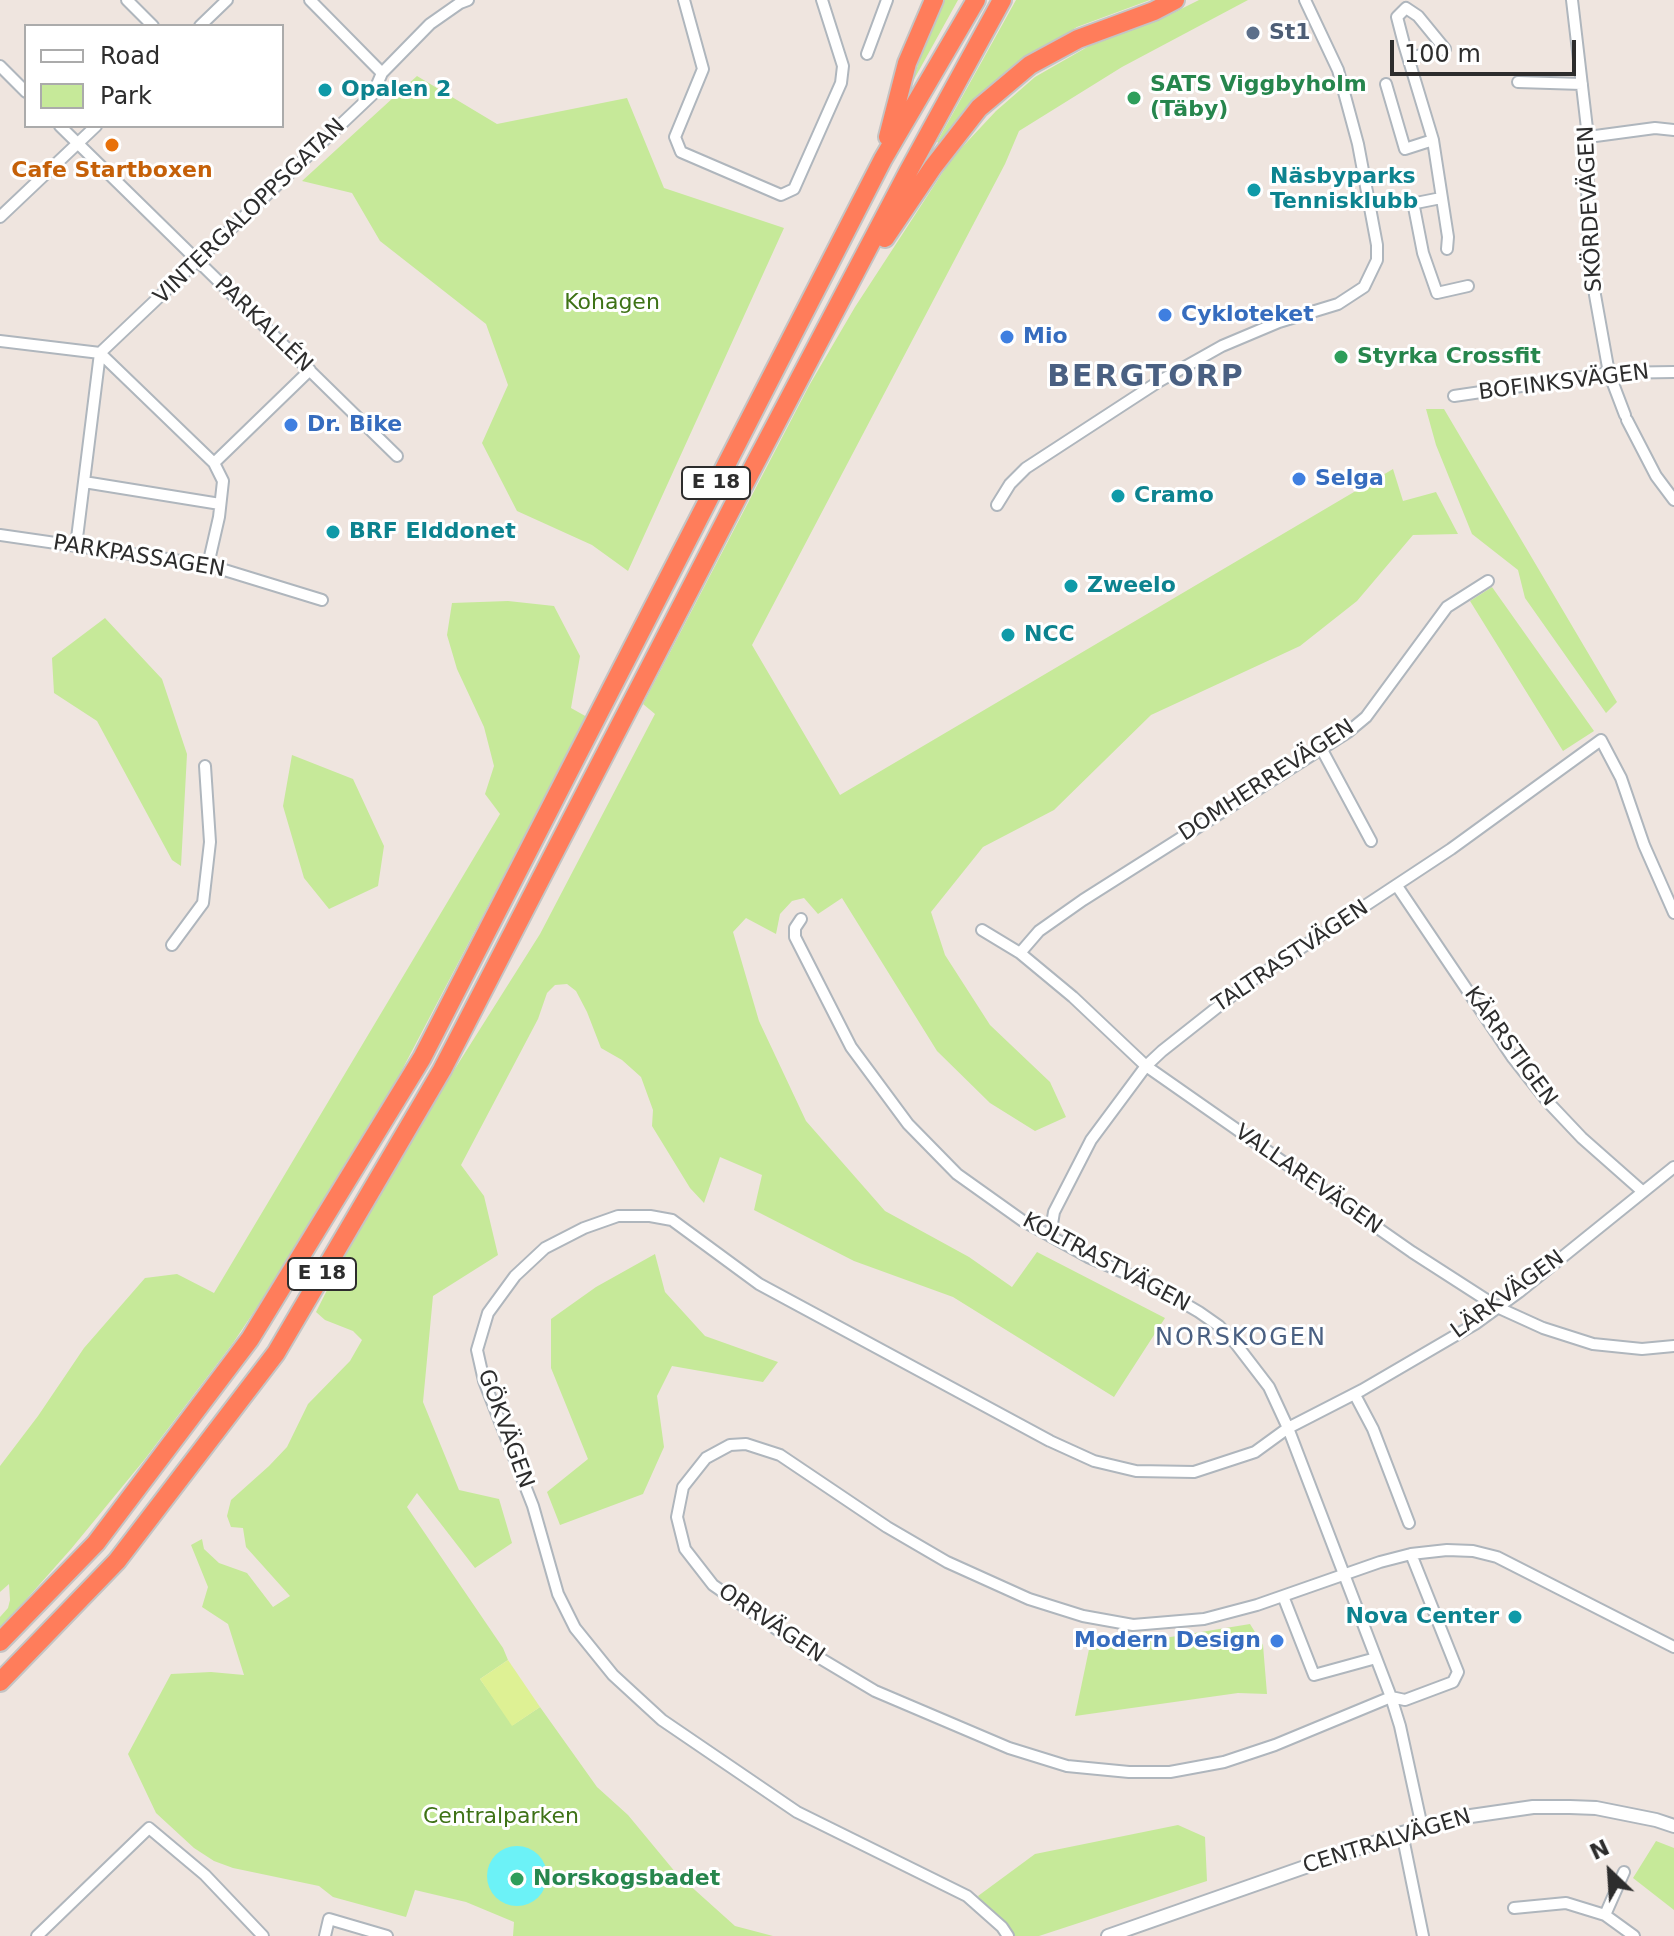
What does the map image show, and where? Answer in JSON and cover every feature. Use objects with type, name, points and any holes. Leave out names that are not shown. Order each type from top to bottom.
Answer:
[{"type":"highway","points":[[883,159],[907,63],[934,0]]},
{"type":"highway","name":"E 18","points":[[0,1642],[96,1543],[250,1339],[422,1058],[883,159],[976,0]]},
{"type":"highway","name":"E 18","points":[[0,1682],[117,1561],[276,1353],[442,1070],[748,477],[1002,0]]},
{"type":"highway","points":[[748,477],[885,239],[933,167],[979,108],[1030,65],[1078,39],[1175,0]]},
{"type":"street","points":[[127,0],[151,24]]},
{"type":"street","points":[[202,24],[227,0]]},
{"type":"street","points":[[310,0],[382,73]]},
{"type":"street","name":"VINTERGALOPPSGATAN","points":[[100,353],[373,94],[382,73],[430,24],[468,0]]},
{"type":"street","points":[[684,0],[703,69],[675,137],[681,152],[781,195],[794,189],[841,83],[843,66],[822,0]]},
{"type":"street","points":[[867,54],[887,0]]},
{"type":"street","points":[[1298,0],[1311,14]]},
{"type":"street","points":[[997,505],[1010,484],[1026,468],[1150,387],[1222,346],[1279,322],[1346,300],[1364,287],[1377,260],[1377,245],[1358,144],[1338,70],[1305,0]]},
{"type":"street","name":"SKÖRDEVÄGEN","points":[[1572,0],[1588,137],[1587,221],[1595,295],[1609,373],[1626,418],[1656,476],[1674,500]]},
{"type":"street","points":[[1409,58],[1445,49],[1418,16],[1406,8],[1397,17],[1409,58],[1433,140],[1447,249]]},
{"type":"street","points":[[0,66],[24,90]]},
{"type":"street","points":[[1518,82],[1582,84]]},
{"type":"street","points":[[1386,84],[1405,149],[1433,140]]},
{"type":"street","name":"PARKALLÉN","points":[[62,128],[397,456]]},
{"type":"street","points":[[0,217],[94,128]]},
{"type":"street","points":[[1588,137],[1655,128],[1674,130]]},
{"type":"street","points":[[1441,198],[1416,203],[1414,207],[1423,253],[1437,293],[1468,286]]},
{"type":"street","points":[[0,341],[100,353],[214,463],[223,481],[208,565]]},
{"type":"street","points":[[76,546],[100,353]]},
{"type":"street","points":[[214,463],[310,370]]},
{"type":"street","name":"BOFINKSVÄGEN","points":[[1454,396],[1609,373],[1674,372]]},
{"type":"street","points":[[84,482],[220,504]]},
{"type":"street","name":"PARKPASSAGEN","points":[[0,535],[208,565],[322,600]]},
{"type":"street","name":"DOMHERREVÄGEN","points":[[1020,953],[1039,931],[1083,900],[1348,732],[1366,717],[1447,607],[1488,581]]},
{"type":"street","name":"TALTRASTVÄGEN","points":[[1050,1236],[1054,1212],[1077,1162],[1146,1066],[1181,1034],[1248,983],[1397,886],[1601,740],[1621,778],[1644,845],[1674,913]]},
{"type":"street","points":[[1321,748],[1371,841]]},
{"type":"street","points":[[172,945],[203,903],[210,842],[205,766]]},
{"type":"street","name":"KÄRRSTIGEN","points":[[1397,886],[1538,1090],[1582,1138],[1642,1191]]},
{"type":"street","name":"KOLTRASTVÄGEN","points":[[801,919],[795,928],[795,937],[851,1047],[908,1124],[957,1174],[1023,1221],[1088,1257],[1151,1284],[1219,1326],[1250,1360],[1269,1387],[1288,1428],[1391,1697],[1422,1827]]},
{"type":"street","name":"VALLAREVÄGEN","points":[[982,930],[1020,953],[1073,997],[1146,1066],[1360,1217],[1499,1308],[1543,1328],[1593,1344],[1642,1349],[1674,1346]]},
{"type":"street","name":"LÄRKVÄGEN","points":[[1288,1428],[1355,1395],[1499,1308],[1674,1167]]},
{"type":"street","name":"GÖKVÄGEN","points":[[1008,1936],[967,1896],[797,1812],[662,1720],[613,1675],[575,1628],[558,1594],[533,1506],[484,1381],[477,1350],[488,1313],[515,1276],[545,1248],[584,1228],[618,1216],[650,1216],[672,1220],[759,1284],[801,1308],[1050,1441],[1094,1461],[1136,1471],[1194,1472],[1255,1452],[1288,1428]]},
{"type":"street","points":[[1355,1395],[1373,1429],[1409,1523]]},
{"type":"street","name":"ORRVÄGEN","points":[[1411,1554],[1458,1672],[1453,1682],[1405,1700],[1391,1697],[1275,1745],[1224,1762],[1170,1772],[1129,1772],[1067,1766],[1009,1748],[875,1691],[808,1651],[713,1585],[685,1549],[677,1517],[683,1487],[706,1458],[730,1445],[746,1444],[780,1455],[887,1527],[947,1562],[1029,1599],[1083,1616],[1133,1625],[1204,1619],[1411,1554],[1473,1551],[1497,1557],[1674,1647]]},
{"type":"street","points":[[1283,1596],[1314,1675],[1376,1658]]},
{"type":"street","name":"CENTRALVÄGEN","points":[[1108,1936],[1402,1833],[1464,1817],[1533,1807],[1596,1808],[1674,1826]]},
{"type":"street","points":[[37,1936],[149,1828],[205,1875],[263,1936]]},
{"type":"street","points":[[1402,1833],[1423,1936]]},
{"type":"street","points":[[1605,1915],[1624,1872]]},
{"type":"street","points":[[1514,1908],[1560,1902],[1605,1915],[1634,1936]]},
{"type":"street","points":[[325,1936],[329,1919],[387,1936]]},
{"type":"green space","points":[[939,0],[958,0],[912,83]]},
{"type":"green space","points":[[1016,0],[1150,0],[1077,27],[1021,62],[941,144],[937,142]]},
{"type":"green space","name":"Centralparken","points":[[1199,0],[1248,0],[1122,67],[1019,131],[1005,164],[752,645],[840,795],[1393,469],[1403,501],[1436,492],[1458,534],[1413,535],[1357,601],[1300,646],[1151,715],[1054,810],[983,847],[931,912],[945,955],[990,1025],[1050,1082],[1066,1117],[1035,1131],[990,1103],[937,1051],[842,898],[818,914],[804,898],[792,901],[780,914],[776,934],[746,918],[733,932],[759,1021],[806,1121],[885,1211],[969,1257],[1012,1287],[1037,1252],[1165,1318],[1114,1397],[953,1297],[854,1261],[754,1210],[762,1175],[720,1157],[704,1203],[690,1188],[652,1126],[653,1110],[641,1077],[622,1060],[601,1048],[576,991],[567,984],[555,985],[547,993],[538,1019],[461,1165],[484,1196],[498,1255],[433,1296],[423,1402],[459,1490],[499,1499],[512,1543],[475,1568],[417,1493],[407,1507],[503,1648],[508,1660],[480,1679],[513,1725],[540,1707],[597,1787],[628,1815],[676,1873],[735,1926],[773,1936],[513,1936],[514,1922],[466,1902],[415,1890],[406,1917],[333,1897],[319,1886],[233,1868],[214,1861],[194,1848],[156,1813],[128,1754],[171,1674],[211,1672],[244,1675],[228,1624],[202,1607],[208,1587],[191,1545],[202,1539],[204,1549],[219,1563],[247,1573],[273,1607],[290,1596],[246,1547],[243,1528],[231,1527],[227,1516],[231,1500],[287,1447],[308,1404],[350,1361],[362,1340],[353,1331],[325,1320],[316,1312],[374,1197],[540,934],[655,714],[643,704],[810,384],[855,307],[952,158],[996,111],[1035,77],[1089,46],[1161,19]]},
{"type":"green space","name":"Kohagen","points":[[417,76],[497,124],[627,98],[664,188],[784,228],[628,571],[592,545],[517,511],[482,443],[508,385],[486,324],[380,241],[352,193],[302,181]]},
{"type":"green space","points":[[1426,409],[1444,409],[1617,702],[1606,713],[1525,598],[1518,570],[1472,534],[1436,445]]},
{"type":"green space","points":[[1492,587],[1594,731],[1563,751],[1470,601]]},
{"type":"green space","points":[[508,601],[554,606],[580,656],[571,708],[587,717],[392,1089],[298,1246],[233,1343],[145,1459],[0,1629],[0,1617],[10,1600],[9,1584],[0,1592],[0,1466],[84,1348],[145,1278],[177,1274],[214,1293],[500,814],[485,794],[494,766],[484,727],[457,669],[447,635],[452,603]]},
{"type":"green space","points":[[105,618],[162,679],[187,754],[181,866],[172,860],[97,721],[54,693],[52,658]]},
{"type":"green space","points":[[292,755],[353,779],[384,846],[378,886],[329,909],[304,878],[283,806]]},
{"type":"green space","points":[[655,1254],[665,1292],[705,1336],[778,1362],[763,1382],[672,1366],[657,1396],[664,1447],[643,1494],[560,1525],[547,1492],[588,1459],[551,1368],[551,1319],[596,1287]]},
{"type":"green space","points":[[1250,1624],[1263,1645],[1267,1694],[1238,1693],[1075,1716],[1092,1635],[1140,1642]]},
{"type":"green space","points":[[508,1660],[540,1707],[512,1726],[480,1679]]},
{"type":"green space","points":[[1178,1825],[1205,1837],[1207,1881],[1039,1936],[1008,1936],[978,1896],[1035,1854]]},
{"type":"green space","points":[[1656,1841],[1674,1848],[1674,1910],[1633,1878]]},
{"type":"water","name":"Norskogsbadet","points":[[517,1846],[538,1855],[547,1876],[538,1897],[517,1906],[496,1897],[487,1876],[496,1855]]},
{"type":"place","name":"St1","points":[[1253,33]]},
{"type":"place","name":"Opalen 2","points":[[325,90]]},
{"type":"place","name":"SATS Viggbyholm (Täby)","points":[[1134,98]]},
{"type":"place","name":"Cafe Startboxen","points":[[112,145]]},
{"type":"place","name":"Näsbyparks Tennisklubb","points":[[1254,190]]},
{"type":"place","name":"Cykloteket","points":[[1165,315]]},
{"type":"place","name":"Mio","points":[[1007,337]]},
{"type":"place","name":"Styrka Crossfit","points":[[1341,357]]},
{"type":"place","name":"Dr. Bike","points":[[291,425]]},
{"type":"place","name":"Selga","points":[[1299,479]]},
{"type":"place","name":"Cramo","points":[[1118,496]]},
{"type":"place","name":"BRF Elddonet","points":[[333,532]]},
{"type":"place","name":"Zweelo","points":[[1071,586]]},
{"type":"place","name":"NCC","points":[[1008,635]]},
{"type":"place","name":"Nova Center","points":[[1515,1617]]},
{"type":"place","name":"Modern Design","points":[[1277,1641]]},
{"type":"place","name":"Norskogsbadet","points":[[517,1879]]},
{"type":"district","name":"BERGTORP","points":[[1146,378]]},
{"type":"district","name":"NORSKOGEN","points":[[1241,1339]]}]
